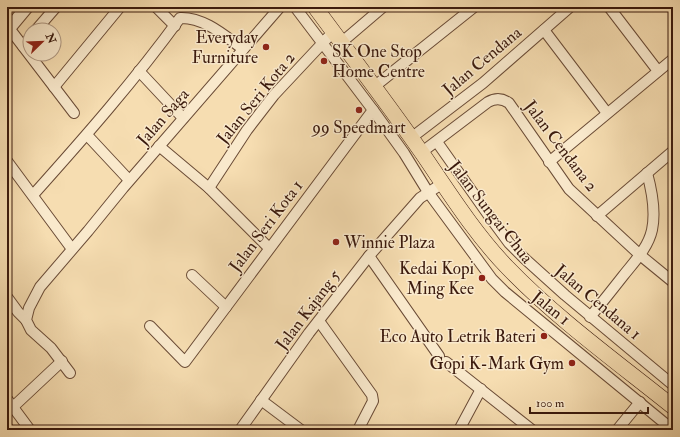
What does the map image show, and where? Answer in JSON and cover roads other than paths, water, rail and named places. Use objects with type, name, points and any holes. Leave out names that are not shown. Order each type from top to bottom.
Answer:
[{"type":"main road","name":"Jalan Sungai Chua","points":[[315,7],[375,86],[472,224],[507,267],[555,312],[673,407]]},
{"type":"street","points":[[22,45],[8,30],[27,7]]},
{"type":"street","points":[[43,22],[56,7]]},
{"type":"street","points":[[54,87],[120,7]]},
{"type":"street","points":[[156,7],[175,26]]},
{"type":"street","name":"Jalan Saga","points":[[26,320],[29,308],[40,287],[129,180],[280,7]]},
{"type":"street","name":"Jalan 1","points":[[295,7],[373,110],[404,153],[428,192],[492,279],[505,292],[673,430]]},
{"type":"street","name":"Jalan Seri Kota 2","points":[[209,188],[256,118],[274,95],[322,43],[338,37],[383,7]]},
{"type":"street","points":[[375,86],[474,7]]},
{"type":"street","name":"Jalan Cendana","points":[[411,138],[483,83],[570,7]]},
{"type":"street","points":[[609,7],[658,71]]},
{"type":"street","points":[[33,195],[87,135],[180,18],[195,20],[216,30],[243,49]]},
{"type":"street","points":[[544,30],[607,113]]},
{"type":"street","points":[[549,162],[673,59]]},
{"type":"street","points":[[35,62],[74,113]]},
{"type":"street","points":[[139,71],[183,118]]},
{"type":"street","name":"Jalan Cendana 2","points":[[436,142],[488,102],[501,99],[509,103],[569,189],[640,256],[673,282]]},
{"type":"street","name":"Jalan Seri Kota 1","points":[[150,326],[185,362],[373,110]]},
{"type":"street","points":[[87,135],[129,180]]},
{"type":"street","points":[[422,152],[436,142]]},
{"type":"street","name":"Jalan Cendana 1","points":[[436,142],[509,243],[534,268],[590,317],[673,386]]},
{"type":"street","points":[[159,146],[209,188],[269,248]]},
{"type":"street","points":[[597,216],[673,151]]},
{"type":"street","points":[[7,161],[72,249]]},
{"type":"street","points":[[590,317],[640,256],[647,243],[652,230],[654,215],[651,187],[647,173]]},
{"type":"street","name":"Jalan Kajang 5","points":[[240,430],[319,321],[369,256],[420,198],[443,183]]},
{"type":"street","points":[[459,234],[472,224]]},
{"type":"street","points":[[369,256],[443,359],[532,430]]},
{"type":"street","points":[[192,275],[226,307]]},
{"type":"street","points":[[7,297],[26,320],[31,330],[51,348],[70,373]]},
{"type":"street","points":[[319,321],[372,394],[372,401],[358,430]]},
{"type":"street","points":[[30,430],[10,403],[62,361]]},
{"type":"street","points":[[460,430],[481,389]]},
{"type":"street","points":[[261,400],[301,430]]},
{"type":"street","points":[[617,430],[640,402]]},
{"type":"place","name":"Everyday Furniture","points":[[266,47]]},
{"type":"place","name":"SK One Stop Home Centre","points":[[324,61]]},
{"type":"place","name":"99 Speedmart","points":[[359,110]]},
{"type":"place","name":"Winnie Plaza","points":[[336,242]]},
{"type":"place","name":"Kedai Kopi Ming Kee","points":[[482,278]]},
{"type":"place","name":"Eco Auto Letrik Bateri","points":[[544,336]]},
{"type":"place","name":"Gopi K-Mark Gym","points":[[572,363]]}]
